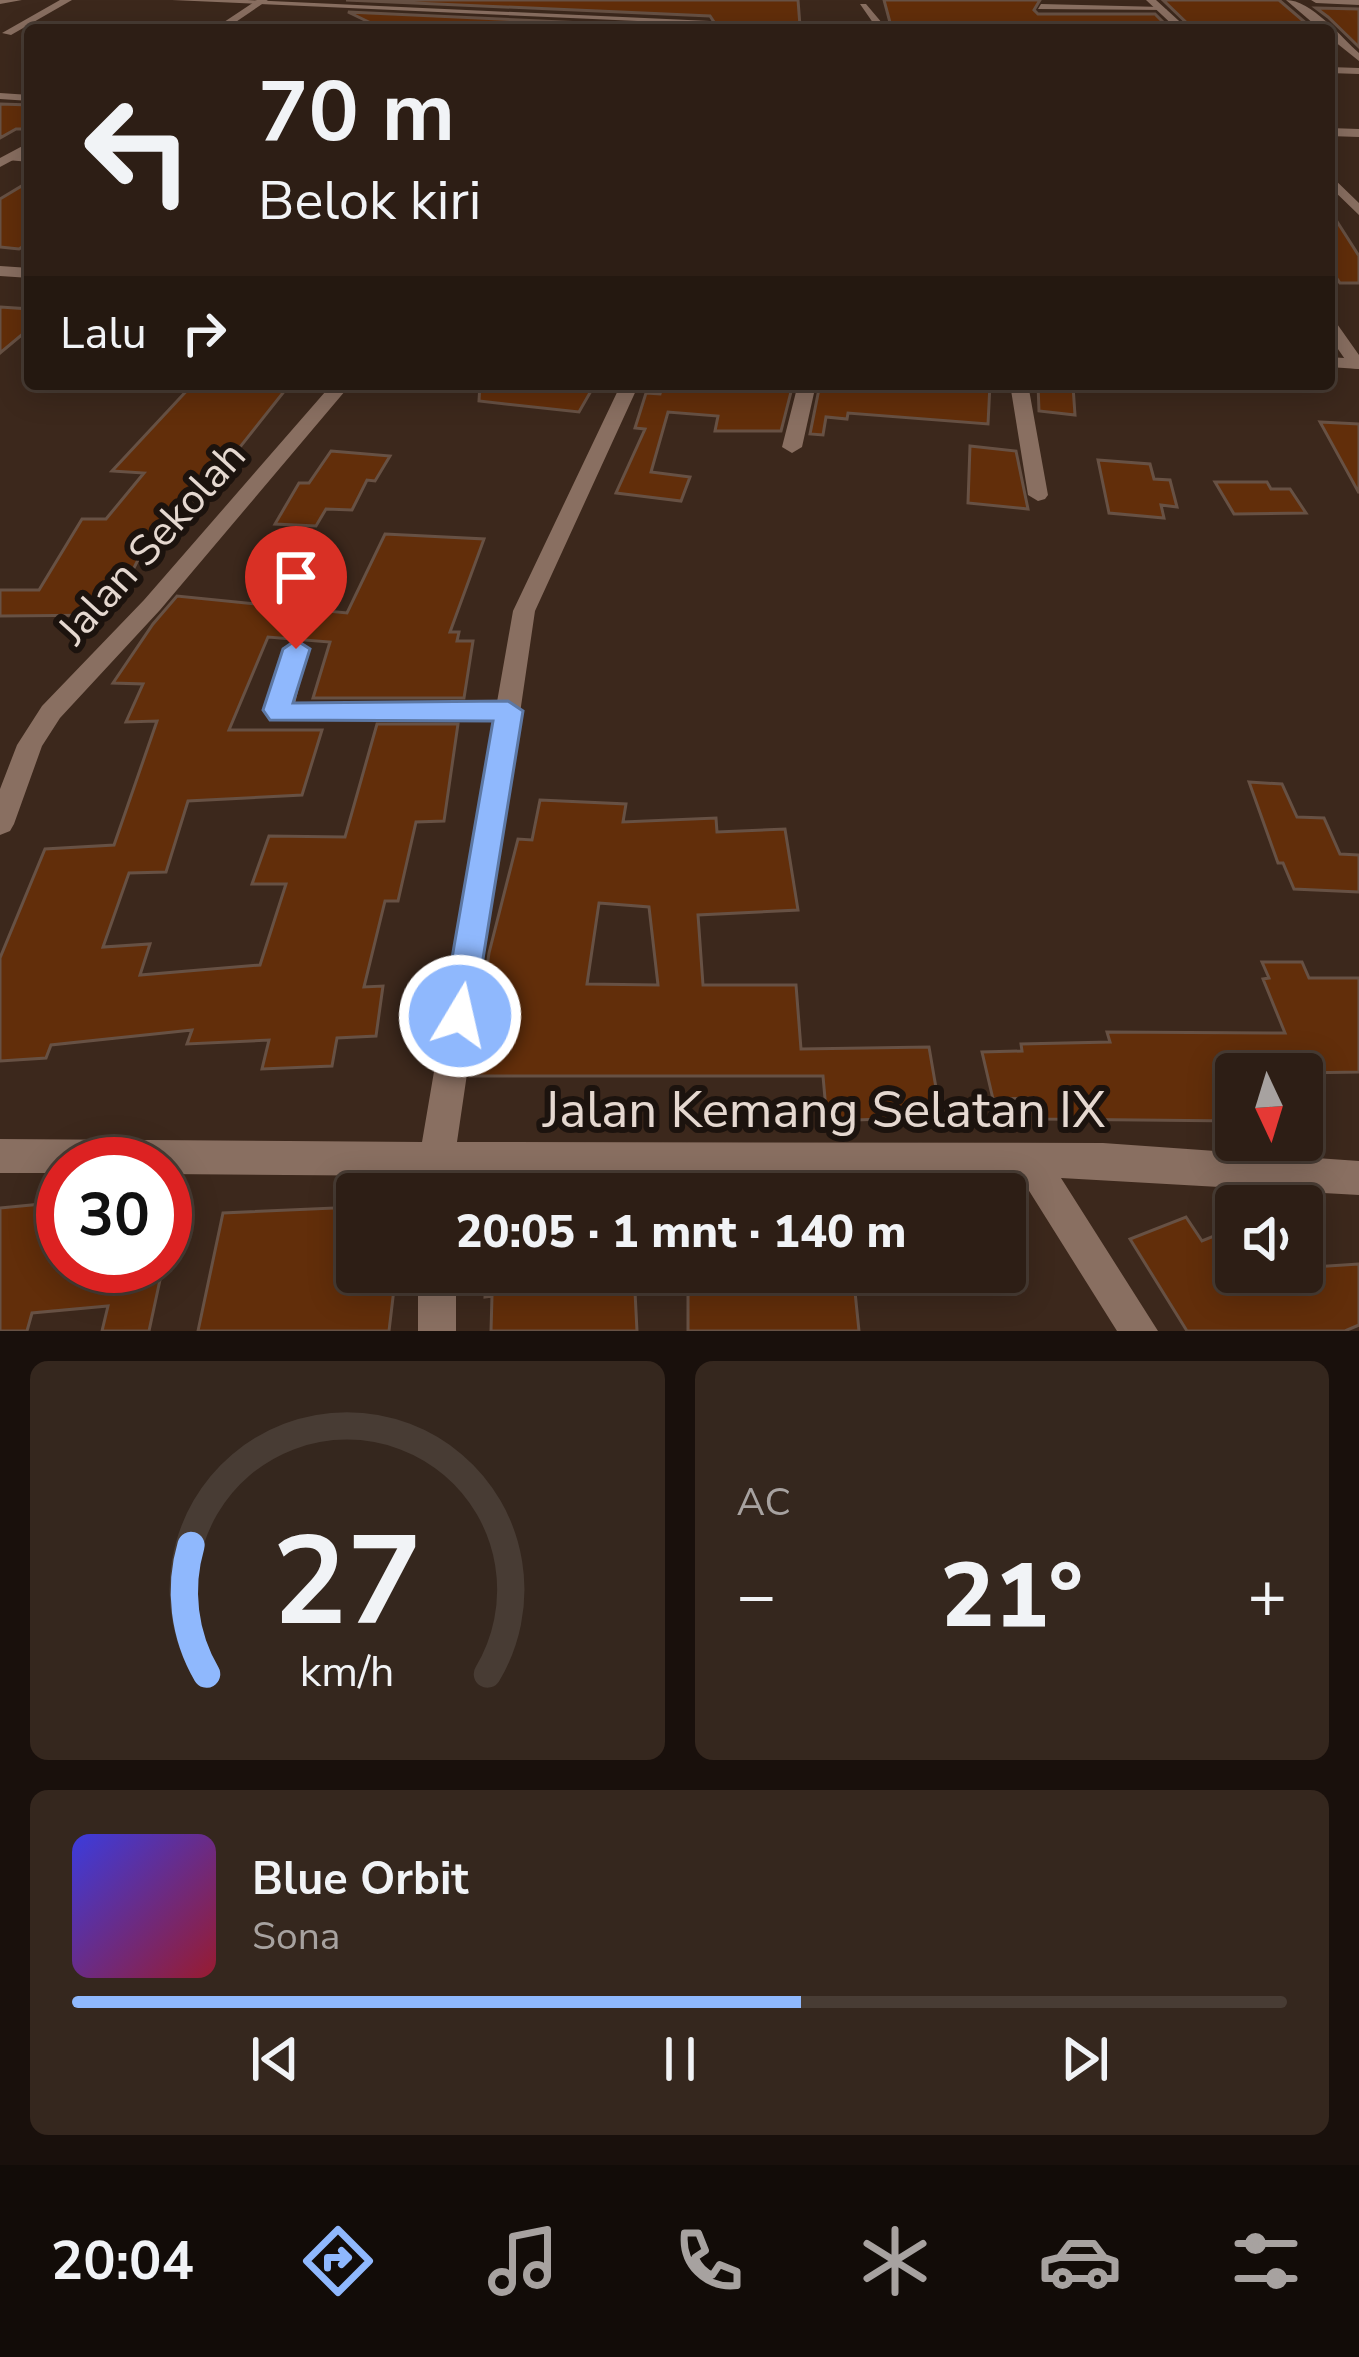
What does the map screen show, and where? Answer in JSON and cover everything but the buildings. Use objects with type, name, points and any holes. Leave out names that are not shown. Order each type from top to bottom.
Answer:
[{"type":"street","points":[[0,2],[17,0]]},
{"type":"street","points":[[7,33],[67,0]]},
{"type":"street","points":[[177,0],[689,24]]},
{"type":"street","points":[[521,13],[531,0]]},
{"type":"street","points":[[1151,0],[1177,24]]},
{"type":"street","points":[[1291,0],[1320,24]]},
{"type":"street","points":[[1316,0],[1359,2]]},
{"type":"street","points":[[226,24],[260,2]]},
{"type":"street","points":[[705,24],[720,4]]},
{"type":"street","points":[[863,6],[878,24]]},
{"type":"street","points":[[1041,7],[1162,10]]},
{"type":"street","points":[[423,24],[434,12]]},
{"type":"street","points":[[536,24],[542,14]]},
{"type":"street","points":[[1335,37],[1359,58]]},
{"type":"street","points":[[1337,195],[1359,212]]},
{"type":"street","points":[[1335,332],[1358,364]]},
{"type":"street","name":"Jalan Sekolah","points":[[0,824],[6,790],[51,712],[152,605],[337,390]]},
{"type":"street","points":[[437,1173],[524,611],[627,390]]},
{"type":"street","points":[[792,447],[806,390]]},
{"type":"street","points":[[1020,390],[1038,494]]},
{"type":"street","points":[[296,649],[277,710],[280,713],[508,711]]},
{"type":"street","name":"Jalan Kemang Selatan IX","points":[[0,1156],[1029,1159],[1359,1178]]},
{"type":"street","points":[[1029,1159],[1139,1331]]},
{"type":"street","points":[[437,1293],[437,1331]]},
{"type":"route","points":[[296,649],[277,710],[280,713],[508,711],[460,1016]]}]
